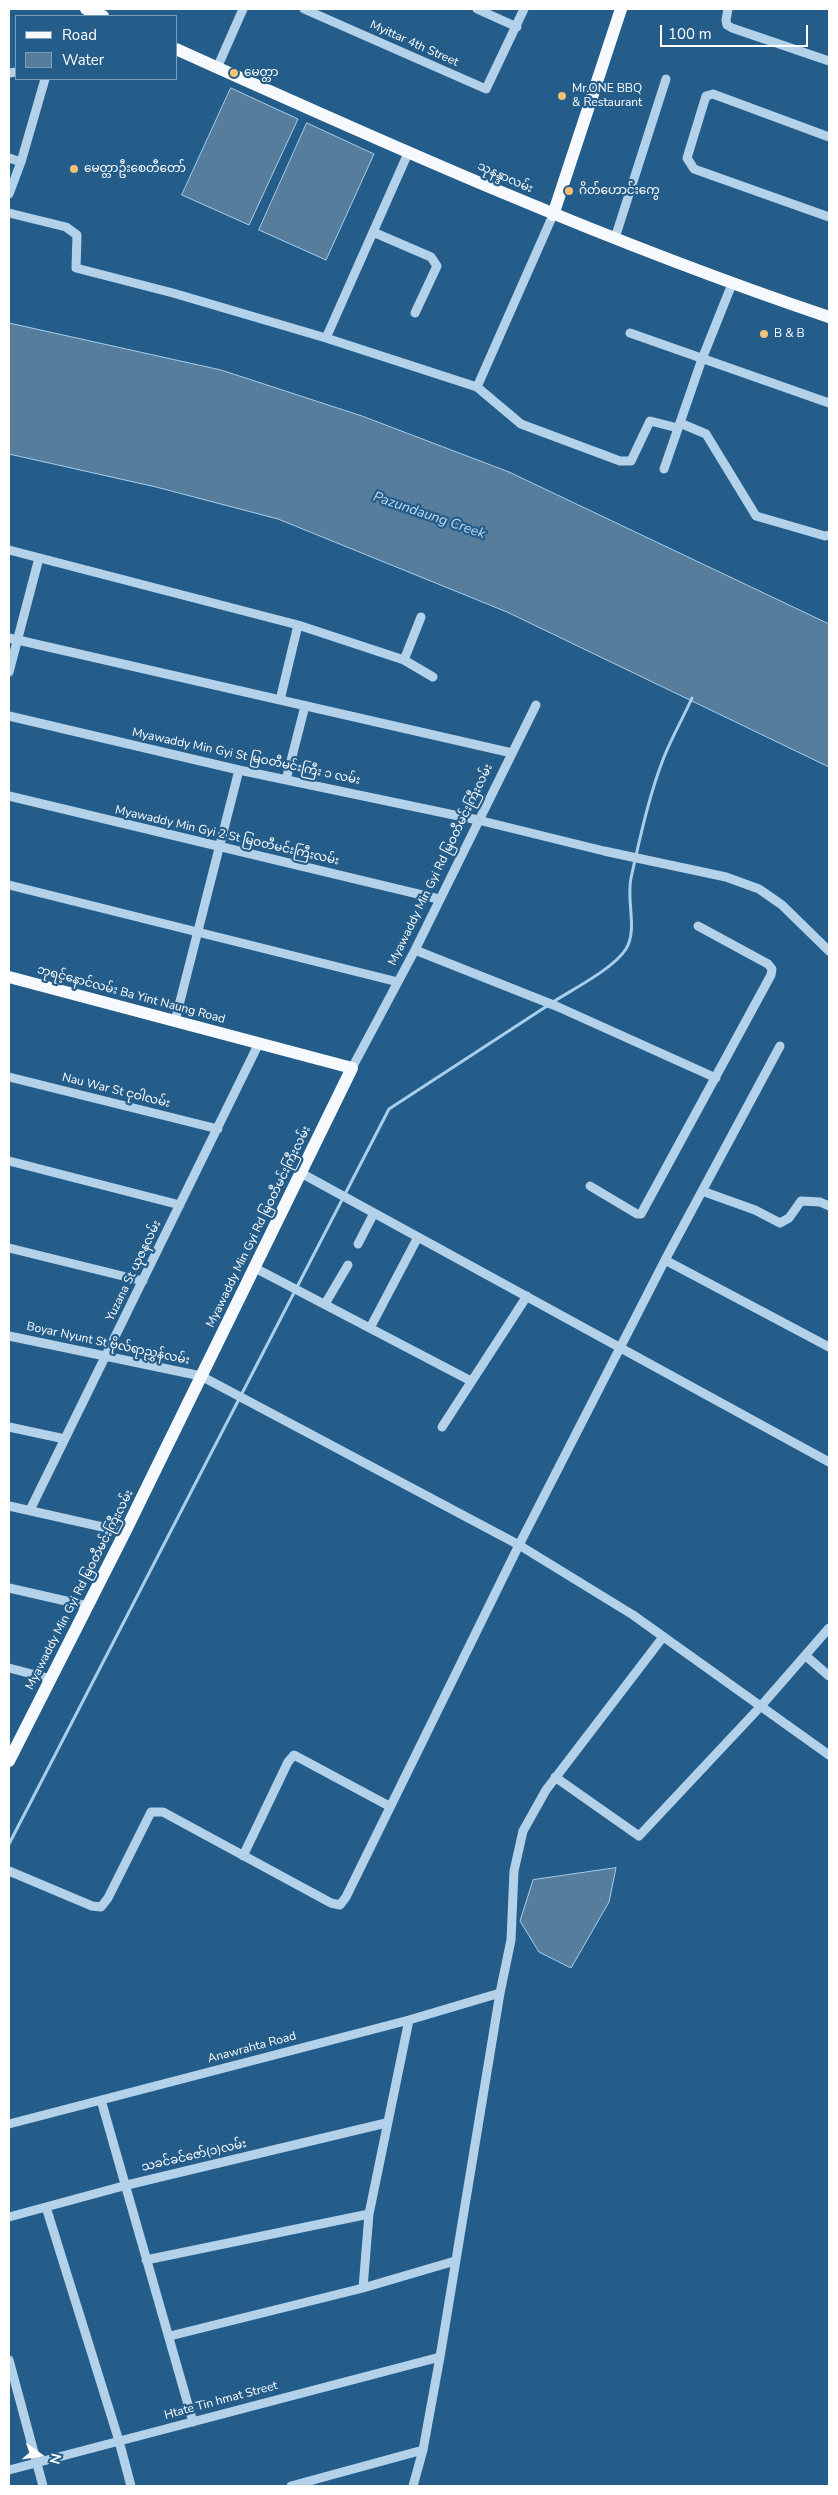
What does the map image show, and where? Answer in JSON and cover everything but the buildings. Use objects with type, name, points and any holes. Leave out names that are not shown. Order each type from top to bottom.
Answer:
[{"type":"main road","points":[[553,215],[621,9]]},
{"type":"main road","name":"သုနန္ဒာလမ်း","points":[[178,50],[553,215],[732,284],[829,317]]},
{"type":"main road","name":"ဘုရင့်နောင်လမ်း Ba Yint Naung Road","points":[[9,977],[352,1068]]},
{"type":"main road","name":"Myawaddy Min Gyi Rd မြဝတီမင်းကြီးလမ်း","points":[[9,1761],[125,1532],[352,1068]]},
{"type":"street","points":[[217,68],[243,9]]},
{"type":"street","name":"Myittar 4th Street","points":[[304,9],[486,90],[516,27]]},
{"type":"street","points":[[477,9],[516,27],[524,9]]},
{"type":"street","points":[[728,9],[727,25],[829,61]]},
{"type":"street","points":[[615,238],[666,79]]},
{"type":"street","points":[[9,194],[21,162],[45,80]]},
{"type":"street","points":[[829,137],[714,94],[706,96],[687,158],[694,169],[829,217]]},
{"type":"street","points":[[326,338],[409,151]]},
{"type":"street","points":[[9,158],[21,162]]},
{"type":"street","points":[[9,213],[66,227],[77,235],[76,268],[174,293],[326,338],[477,387],[521,424],[623,462],[629,462],[633,458],[644,429],[650,421],[679,426],[706,434],[756,516],[824,536],[829,535]]},
{"type":"street","points":[[477,387],[553,215]]},
{"type":"street","points":[[373,232],[436,262],[437,266],[415,313]]},
{"type":"street","points":[[664,468],[702,359],[732,284]]},
{"type":"street","points":[[630,333],[829,403]]},
{"type":"street","points":[[9,550],[298,625],[404,660],[433,677]]},
{"type":"street","points":[[9,672],[13,640],[39,558]]},
{"type":"street","points":[[404,660],[421,617]]},
{"type":"street","points":[[280,700],[298,625]]},
{"type":"street","points":[[13,640],[512,754]]},
{"type":"street","name":"Myawaddy Min Gyi Rd မြဝတီမင်းကြီးလမ်း","points":[[352,1068],[415,950],[536,705]]},
{"type":"street","points":[[286,780],[305,706]]},
{"type":"street","name":"Myawaddy Min Gyi St မြဝတီမင်းကြီး ၁ လမ်း","points":[[9,716],[239,770],[478,820],[604,851],[726,877],[759,889],[782,905],[829,951]]},
{"type":"street","points":[[175,1021],[239,770]]},
{"type":"street","name":"Myawaddy Min Gyi 2 St မြဝတီမင်းကြီးလမ်း","points":[[9,796],[439,900]]},
{"type":"street","points":[[9,885],[398,982]]},
{"type":"street","points":[[590,1186],[637,1214],[641,1214],[771,975],[772,969],[768,964],[698,926]]},
{"type":"street","points":[[415,950],[556,1006],[716,1078]]},
{"type":"street","name":"Yuzana St ယုဇနလမ်း","points":[[30,1510],[259,1043]]},
{"type":"street","points":[[9,1871],[92,1906],[101,1907],[108,1898],[151,1812],[163,1812],[331,1903],[340,1905],[346,1897],[389,1806],[620,1346],[780,1046]]},
{"type":"street","name":"Nau War St ငုဝါလမ်း","points":[[9,1077],[218,1128]]},
{"type":"street","points":[[9,1162],[180,1205]]},
{"type":"street","points":[[301,1173],[829,1462]]},
{"type":"street","points":[[702,1192],[755,1210],[780,1223],[789,1218],[802,1201],[820,1202],[829,1206]]},
{"type":"street","points":[[358,1244],[374,1213]]},
{"type":"street","points":[[370,1328],[418,1237]]},
{"type":"street","points":[[9,1248],[143,1281]]},
{"type":"street","points":[[665,1260],[829,1347]]},
{"type":"street","points":[[325,1304],[348,1265]]},
{"type":"street","points":[[255,1268],[297,1288],[471,1382]]},
{"type":"street","points":[[442,1427],[527,1296]]},
{"type":"street","name":"Boyar Nyunt St ဗိုလ်ရာညွှန်လမ်း","points":[[9,1336],[106,1358],[201,1376],[519,1545],[633,1615],[829,1755]]},
{"type":"street","points":[[9,1427],[65,1439]]},
{"type":"street","points":[[9,1506],[125,1532]]},
{"type":"street","points":[[9,1588],[88,1606]]},
{"type":"street","points":[[555,1778],[639,1836],[761,1706],[829,1628]]},
{"type":"street","points":[[413,2486],[423,2450],[440,2357],[500,1994],[511,1940],[514,1871],[523,1831],[546,1790],[663,1637]]},
{"type":"street","points":[[806,1656],[829,1676]]},
{"type":"street","points":[[9,1668],[51,1679]]},
{"type":"street","points":[[243,1856],[288,1762],[294,1755],[389,1806]]},
{"type":"street","name":"Anawrahta Road","points":[[9,2124],[409,2020],[500,1994]]},
{"type":"street","points":[[363,2288],[369,2214],[386,2123],[409,2020]]},
{"type":"street","points":[[101,2100],[127,2185],[146,2260],[170,2336],[193,2422]]},
{"type":"street","name":"သခင်ခင်ဇော်(၁)လမ်း","points":[[9,2217],[127,2185],[386,2123]]},
{"type":"street","points":[[46,2207],[119,2441],[131,2486]]},
{"type":"street","points":[[146,2260],[369,2214]]},
{"type":"street","points":[[170,2336],[363,2288],[455,2261]]},
{"type":"street","name":"Htate Tin hmat Street","points":[[9,2470],[440,2357]]},
{"type":"street","points":[[9,2360],[43,2486]]},
{"type":"street","points":[[291,2486],[309,2484],[423,2450]]},
{"type":"water","points":[[231,88],[298,119],[249,225],[182,195]]},
{"type":"water","points":[[307,123],[374,154],[326,260],[259,230]]},
{"type":"water","name":"Pazundaung Creek","points":[[9,323],[221,370],[362,416],[509,472],[829,624],[829,767],[507,612],[278,519],[156,487],[9,454]]},
{"type":"water","points":[[616,1868],[609,1902],[571,1968],[539,1952],[520,1921],[533,1880]]},
{"type":"waterway","points":[[553,1002],[612,964],[626,949],[632,924],[631,878],[645,817],[664,757],[692,698]]},
{"type":"waterway","points":[[9,1844],[389,1109],[547,1006]]},
{"type":"place","name":"မေတ္တာ","points":[[234,73]]},
{"type":"place","name":"Mr.ONE BBQ & Restaurant","points":[[562,96]]},
{"type":"place","name":"မေတ္တာဦးစေတီတော်","points":[[74,169]]},
{"type":"place","name":"ဂိတ်ဟောင်းကွေ","points":[[569,191]]},
{"type":"place","name":"B & B","points":[[764,334]]}]
